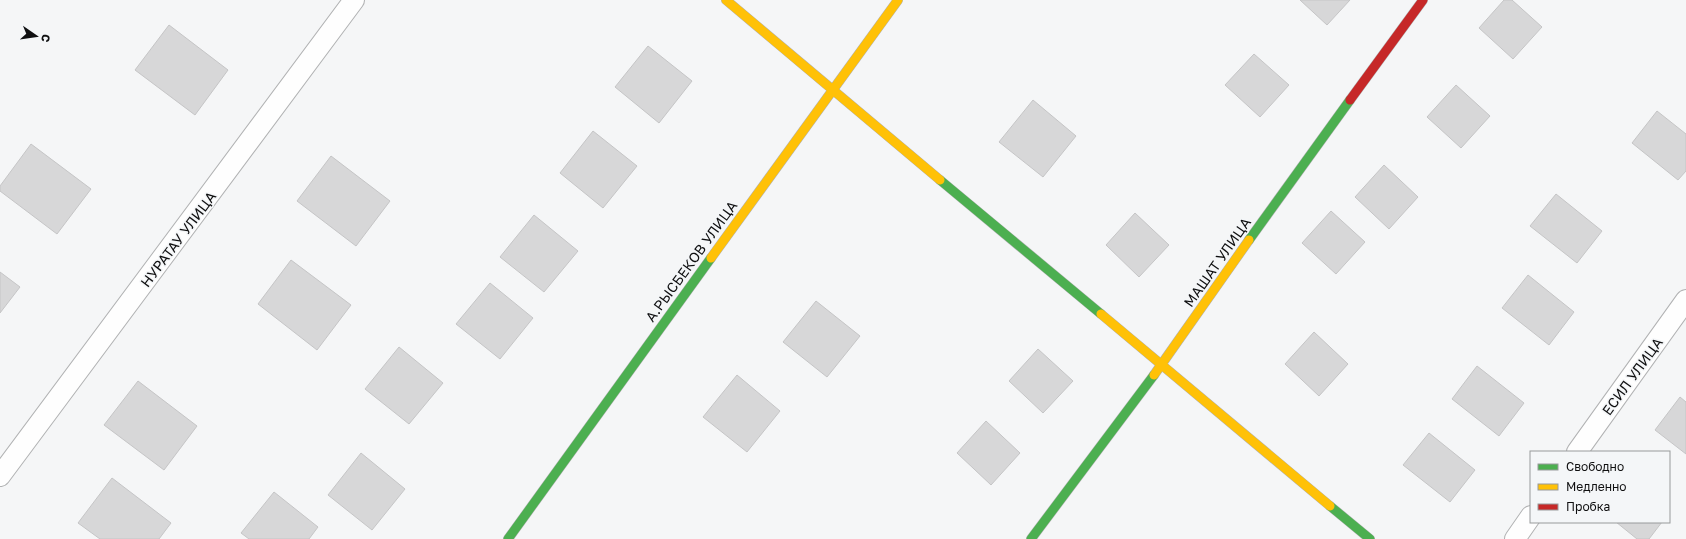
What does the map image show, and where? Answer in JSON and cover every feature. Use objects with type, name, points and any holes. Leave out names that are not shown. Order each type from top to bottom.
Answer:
[{"type":"street","name":"НУРАТАУ УЛИЦА","points":[[0,476],[354,0]]},
{"type":"street","points":[[726,0],[1370,539]]},
{"type":"street","name":"А.РЫСБЕКОВ УЛИЦА","points":[[508,539],[898,0]]},
{"type":"street","name":"МАШАТ УЛИЦА","points":[[1031,539],[1161,365],[1312,152],[1423,0]]},
{"type":"street","name":"ЕСИЛ УЛИЦА","points":[[1578,451],[1686,300]]},
{"type":"street","points":[[1515,539],[1530,517]]},
{"type":"building","points":[[1300,0],[1350,0],[1327,25]]},
{"type":"building","points":[[1504,0],[1512,0],[1542,27],[1513,59],[1479,28]]},
{"type":"building","points":[[169,25],[228,70],[195,115],[135,70]]},
{"type":"building","points":[[648,46],[692,81],[659,123],[615,87]]},
{"type":"building","points":[[1254,54],[1289,85],[1260,117],[1225,85]]},
{"type":"building","points":[[1456,85],[1490,116],[1461,148],[1427,117]]},
{"type":"building","points":[[1033,100],[1076,136],[1043,177],[999,142]]},
{"type":"building","points":[[1657,111],[1686,134],[1686,171],[1678,180],[1632,143]]},
{"type":"building","points":[[593,131],[637,166],[603,208],[560,173]]},
{"type":"building","points":[[31,144],[91,189],[57,234],[0,191],[0,186]]},
{"type":"building","points":[[331,156],[390,201],[356,246],[297,201]]},
{"type":"building","points":[[1384,165],[1418,197],[1389,229],[1355,197]]},
{"type":"building","points":[[1556,194],[1602,231],[1577,263],[1530,226]]},
{"type":"building","points":[[1331,211],[1365,242],[1336,274],[1302,243]]},
{"type":"building","points":[[1135,213],[1169,245],[1139,277],[1106,245]]},
{"type":"building","points":[[534,215],[578,251],[544,292],[500,257]]},
{"type":"building","points":[[291,260],[351,305],[317,350],[258,304]]},
{"type":"building","points":[[0,272],[20,287],[0,313]]},
{"type":"building","points":[[1528,275],[1574,312],[1549,345],[1502,308]]},
{"type":"building","points":[[490,283],[533,318],[500,359],[456,324]]},
{"type":"building","points":[[816,301],[860,336],[827,377],[783,342]]},
{"type":"building","points":[[1314,332],[1348,364],[1319,396],[1285,364]]},
{"type":"building","points":[[399,347],[443,383],[409,424],[365,389]]},
{"type":"building","points":[[1038,349],[1073,381],[1043,413],[1009,381]]},
{"type":"building","points":[[1477,366],[1524,403],[1499,436],[1452,399]]},
{"type":"building","points":[[737,375],[780,411],[747,452],[703,417]]},
{"type":"building","points":[[138,381],[197,426],[164,470],[104,425]]},
{"type":"building","points":[[1680,397],[1686,402],[1686,454],[1655,430]]},
{"type":"building","points":[[986,421],[1020,453],[991,485],[957,453]]},
{"type":"building","points":[[1429,433],[1475,470],[1450,502],[1403,465]]},
{"type":"building","points":[[361,453],[405,489],[372,530],[328,495]]},
{"type":"building","points":[[112,478],[171,523],[159,539],[100,539],[78,523]]},
{"type":"building","points":[[274,492],[318,527],[309,539],[249,539],[241,533]]},
{"type":"building","points":[[1617,523],[1661,523],[1649,539],[1637,539]]},
{"type":"traffic: fast","points":[[1249,240],[1350,100]]},
{"type":"traffic: fast","points":[[940,180],[1101,314]]},
{"type":"traffic: fast","points":[[508,539],[711,258]]},
{"type":"traffic: fast","points":[[1031,539],[1154,375]]},
{"type":"traffic: fast","points":[[1330,506],[1370,539]]},
{"type":"traffic: slow","points":[[726,0],[940,180]]},
{"type":"traffic: slow","points":[[711,258],[898,0]]},
{"type":"traffic: slow","points":[[1154,375],[1249,240]]},
{"type":"traffic: slow","points":[[1101,314],[1330,506]]},
{"type":"traffic: jam","points":[[1350,100],[1423,0]]}]
